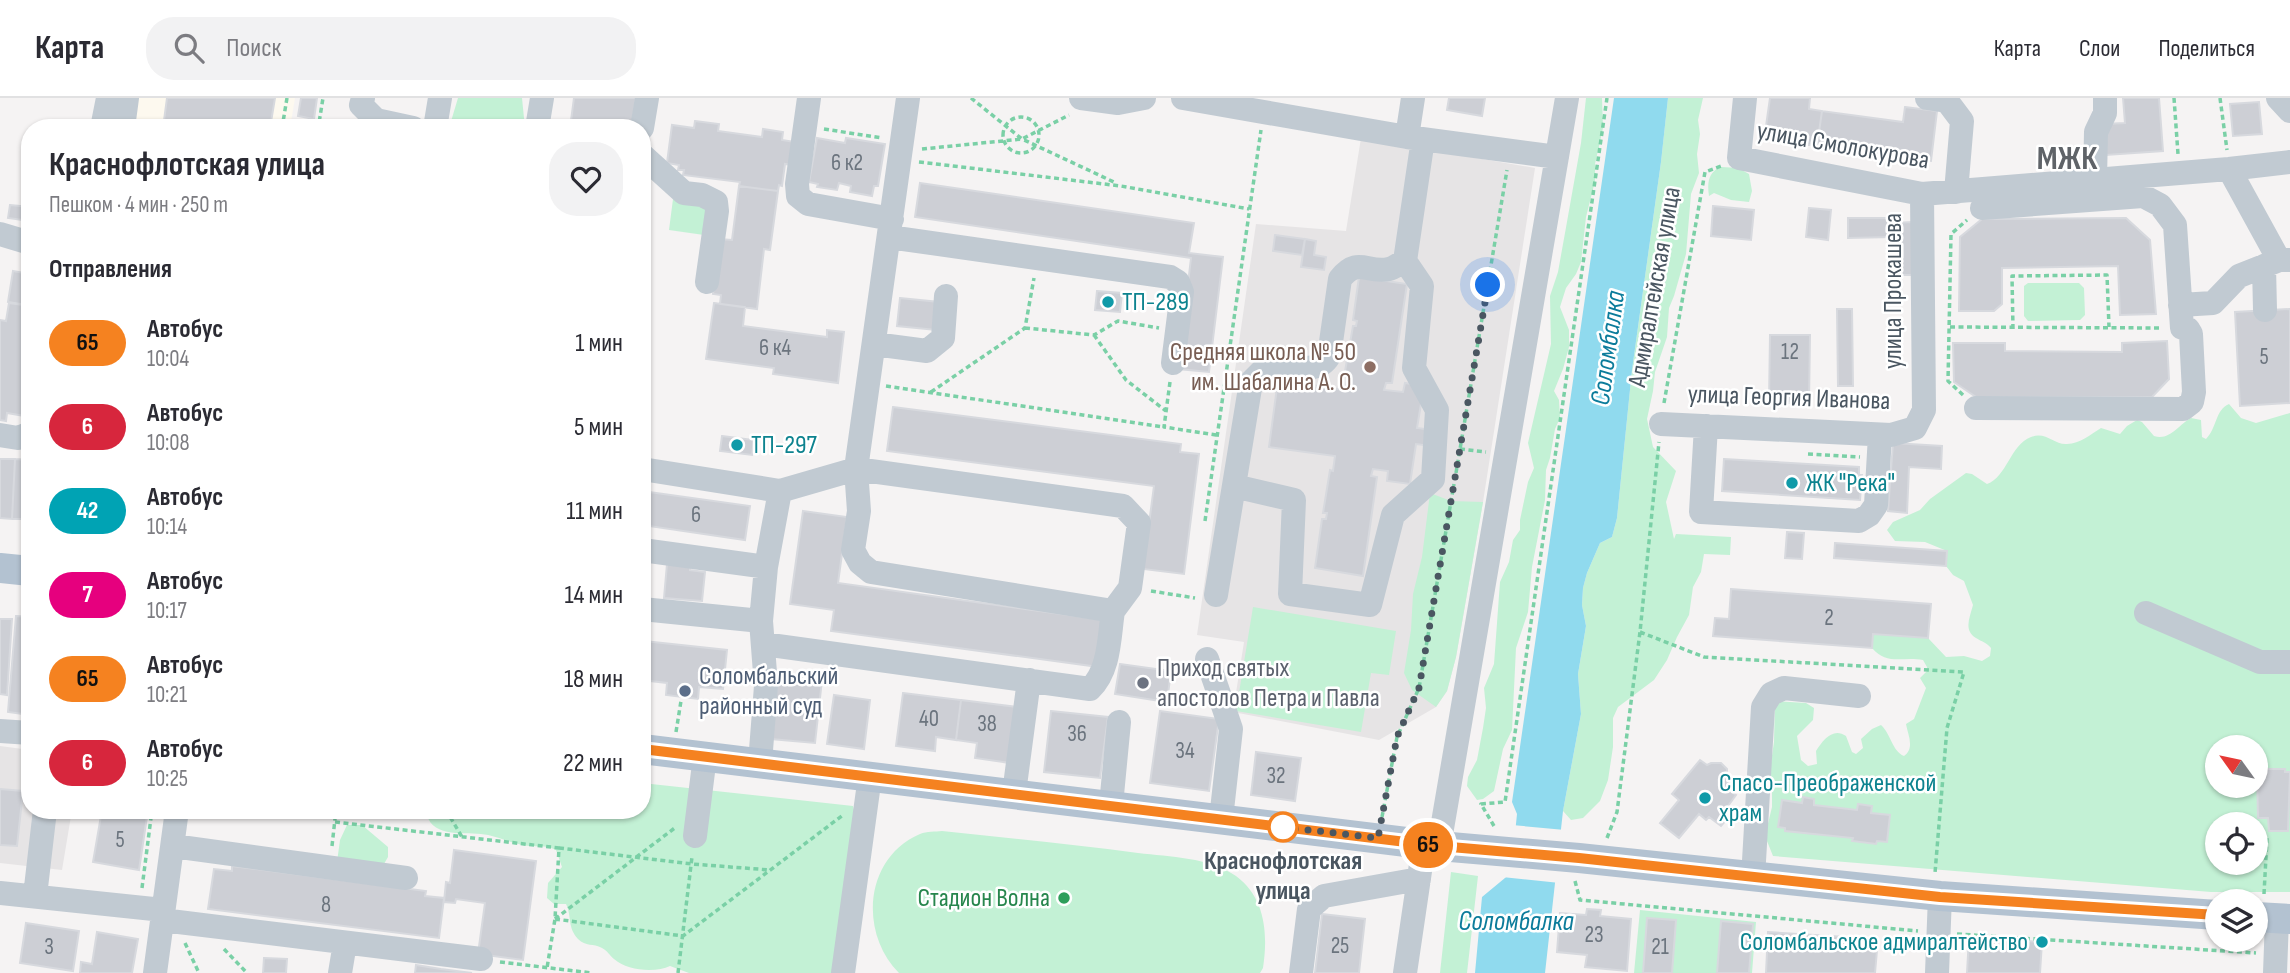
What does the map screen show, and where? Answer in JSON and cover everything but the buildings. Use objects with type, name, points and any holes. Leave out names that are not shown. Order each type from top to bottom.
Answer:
[{"type":"main road","points":[[0,568],[21,570]]},
{"type":"main road","points":[[651,749],[760,763],[868,787],[1014,793],[1431,845],[1493,838],[1578,869],[1938,885],[2205,914]]},
{"type":"street","points":[[104,119],[108,98]]},
{"type":"street","points":[[124,119],[127,98]]},
{"type":"street","points":[[363,98],[361,105],[375,119]]},
{"type":"street","points":[[436,119],[440,98]]},
{"type":"street","points":[[538,119],[542,98]]},
{"type":"street","points":[[644,119],[647,98]]},
{"type":"street","points":[[809,98],[797,184],[798,196],[808,204],[890,228],[1037,258],[1170,277],[1178,282],[1182,292],[1173,363]]},
{"type":"street","points":[[908,98],[856,469],[859,511],[853,551],[871,572],[1113,611]]},
{"type":"street","points":[[1088,99],[1118,103],[1144,98]]},
{"type":"street","points":[[1183,98],[1415,138],[1557,157]]},
{"type":"street","points":[[1234,486],[1294,500],[1290,594],[1370,605],[1393,515],[1433,479],[1437,410],[1414,368],[1422,286],[1405,261],[1415,138],[1413,98]]},
{"type":"street","points":[[1405,973],[1419,879],[1431,845],[1567,98]]},
{"type":"street","points":[[1739,158],[1745,98]]},
{"type":"street","points":[[1927,98],[1947,101],[1962,121],[1956,192]]},
{"type":"street","points":[[2095,180],[2096,132],[2105,113],[2105,98]]},
{"type":"street","points":[[2278,98],[2290,111]]},
{"type":"street","name":"улица Смолокурова","points":[[1739,158],[1922,194],[2290,162]]},
{"type":"street","points":[[651,163],[684,193],[702,195],[716,202],[718,211],[707,282]]},
{"type":"street","points":[[2229,169],[2278,262],[2265,310]]},
{"type":"street","name":"улица Прокашева","points":[[1915,428],[1924,410],[1922,194]]},
{"type":"street","points":[[1976,408],[2183,409],[2192,401],[2194,392],[2192,334],[2181,316],[2175,226],[2160,205],[2143,196],[1982,208]]},
{"type":"street","points":[[0,234],[21,240]]},
{"type":"street","points":[[1206,597],[1234,486],[1251,382],[1270,363],[1313,369],[1325,364],[1329,356],[1340,279],[1346,271],[1356,266],[1387,270],[1405,261]]},
{"type":"street","points":[[2181,316],[2213,303],[2239,276],[2278,262]]},
{"type":"street","points":[[874,344],[927,351],[943,338],[946,296]]},
{"type":"street","name":"улица Георгия Иванова","points":[[1661,424],[1880,435],[1891,435],[1915,428]]},
{"type":"street","points":[[1706,426],[1700,512],[1858,521],[1868,515],[1876,505],[1880,435]]},
{"type":"street","points":[[0,435],[21,437]]},
{"type":"street","points":[[651,470],[780,491],[856,469],[1123,506],[1139,523],[1130,588],[1113,611],[1104,669],[1098,681],[1090,688],[1029,680],[651,611]]},
{"type":"street","points":[[760,763],[766,686],[762,633],[766,568],[780,491]]},
{"type":"street","points":[[651,551],[766,568]]},
{"type":"street","points":[[2146,613],[2260,662],[2290,662]]},
{"type":"street","points":[[1207,659],[1231,729],[1221,819]]},
{"type":"street","points":[[1014,793],[1029,680]]},
{"type":"street","points":[[1751,877],[1763,707],[1771,694],[1784,688],[1859,696]]},
{"type":"street","points":[[1111,805],[1119,722]]},
{"type":"street","points":[[0,731],[21,732]]},
{"type":"street","points":[[695,836],[705,756]]},
{"type":"street","points":[[843,973],[868,787]]},
{"type":"street","points":[[35,896],[44,819]]},
{"type":"street","points":[[155,973],[167,917],[176,819]]},
{"type":"street","points":[[173,846],[406,877]]},
{"type":"street","points":[[1301,973],[1309,909],[1315,902],[1324,896],[1419,879]]},
{"type":"street","points":[[1937,973],[1938,885]]},
{"type":"street","points":[[0,893],[481,960]]},
{"type":"street","points":[[2272,913],[2275,963]]},
{"type":"street","points":[[340,973],[345,943]]},
{"type":"path","points":[[284,119],[287,98]]},
{"type":"path","points":[[320,119],[323,98]]},
{"type":"path","points":[[971,98],[1022,139],[1121,186]]},
{"type":"path","points":[[1493,838],[1481,804],[1505,802],[1607,98]]},
{"type":"path","points":[[2174,98],[2179,173]]},
{"type":"path","points":[[2220,98],[2229,169]]},
{"type":"path","points":[[900,150],[1022,139],[1039,132],[1088,99]]},
{"type":"path","points":[[1204,530],[1264,111]]},
{"type":"path","points":[[1024,117],[1034,122],[1039,132],[1036,146],[1030,151],[1015,152],[1004,141],[1006,126],[1014,119],[1024,117]]},
{"type":"path","points":[[804,127],[900,150],[1249,209]]},
{"type":"path","points":[[1378,838],[1397,737],[1419,688],[1511,150]]},
{"type":"path","name":"Адмиралтейская улица","points":[[1661,424],[1706,172],[1739,158]]},
{"type":"path","points":[[1976,408],[1948,381],[1951,234],[1982,208]]},
{"type":"path","points":[[1025,328],[1037,258]]},
{"type":"path","points":[[2013,329],[2012,276],[2107,275],[2109,327]]},
{"type":"path","points":[[1950,327],[2109,327],[2181,316]]},
{"type":"path","points":[[929,393],[1025,328],[1094,335],[1118,321],[1177,331]]},
{"type":"path","points":[[1094,335],[1126,380],[1166,411]]},
{"type":"path","points":[[1164,427],[1173,363]]},
{"type":"path","points":[[868,384],[1216,435]]},
{"type":"path","points":[[1607,838],[1617,812],[1640,632],[1661,424]]},
{"type":"path","points":[[1130,588],[1206,597]]},
{"type":"path","points":[[1640,632],[1704,657],[1964,672],[1947,727],[1938,885]]},
{"type":"path","points":[[675,737],[681,701]]},
{"type":"path","points":[[555,919],[683,936],[771,870],[868,787]]},
{"type":"path","points":[[555,919],[698,810]]},
{"type":"path","points":[[330,867],[335,819]]},
{"type":"path","points":[[451,819],[462,837]]},
{"type":"path","points":[[335,822],[635,859],[771,870]]},
{"type":"path","points":[[678,973],[695,836]]},
{"type":"path","points":[[547,968],[555,919],[559,848]]},
{"type":"path","points":[[2268,853],[2272,913]]},
{"type":"path","points":[[1578,869],[1580,900],[2275,963]]},
{"type":"path","points":[[167,917],[199,973]]},
{"type":"path","points":[[481,960],[592,973]]},
{"type":"shaded area","points":[[121,98],[295,98],[292,119],[118,119]]},
{"type":"shaded area","name":"Средняя школа № 50 им. Шабалина А. О.","points":[[1361,138],[1535,168],[1483,502],[1456,657],[1447,691],[1436,707],[1379,740],[1233,712],[1244,642],[1197,635],[1256,224],[1346,231]]},
{"type":"shaded area","points":[[0,746],[21,749],[21,819],[70,819],[62,870],[0,863]]},
{"type":"green space","points":[[458,98],[522,98],[524,119],[452,119]]},
{"type":"green space","points":[[1586,98],[1602,98],[1603,128],[1586,217],[1581,262],[1566,288],[1560,307],[1569,330],[1569,347],[1554,391],[1559,400],[1560,418],[1546,470],[1545,500],[1532,567],[1528,612],[1516,648],[1512,730],[1503,749],[1494,791],[1477,800],[1467,786],[1468,777],[1477,760],[1486,708],[1484,688],[1494,664],[1500,582],[1509,562],[1513,540],[1520,530],[1528,482],[1534,468],[1528,443],[1551,344],[1550,296],[1558,272],[1581,143]]},
{"type":"green space","points":[[1668,98],[1703,98],[1698,120],[1699,173],[1691,194],[1686,254],[1669,308],[1667,337],[1655,372],[1647,419],[1653,447],[1676,471],[1666,502],[1674,539],[1676,534],[1731,537],[1730,555],[1704,554],[1701,572],[1693,587],[1689,615],[1667,660],[1654,680],[1618,707],[1613,718],[1613,747],[1608,780],[1600,801],[1583,818],[1571,820],[1563,811],[1581,714],[1578,674],[1586,626],[1582,605],[1583,588],[1600,543],[1612,537],[1617,518],[1632,370]]},
{"type":"green space","points":[[1722,167],[1738,168],[1749,174],[1752,191],[1749,202],[1731,200],[1714,193],[1709,196],[1710,178],[1714,171]]},
{"type":"green space","points":[[673,199],[708,204],[704,235],[669,230]]},
{"type":"green space","points":[[2028,283],[2079,283],[2084,288],[2085,315],[2080,320],[2028,321],[2024,316],[2024,286]]},
{"type":"green space","points":[[2229,404],[2241,418],[2256,423],[2290,413],[2290,892],[2268,892],[2268,889],[2205,889],[2205,892],[1773,856],[1765,836],[1772,807],[1772,793],[1768,783],[1774,742],[1775,701],[1806,703],[1814,708],[1813,720],[1797,736],[1801,760],[1808,766],[1817,764],[1816,751],[1829,736],[1837,733],[1846,736],[1852,752],[1856,754],[1863,748],[1861,739],[1881,725],[1904,756],[1910,745],[1906,724],[1914,719],[1926,688],[1920,678],[1927,671],[1927,667],[1923,660],[1889,659],[1878,654],[1872,648],[1873,634],[1928,638],[1946,657],[1964,656],[1982,661],[1990,656],[1991,648],[1970,631],[1968,623],[1973,605],[1964,581],[1953,575],[1946,566],[1947,551],[1925,542],[1895,541],[1887,530],[1893,522],[1920,510],[1930,499],[1966,473],[1987,484],[1994,480],[2018,447],[2031,437],[2041,436],[2062,444],[2072,444],[2101,428],[2120,434],[2137,420],[2154,436],[2160,437],[2169,434],[2191,418],[2201,420],[2202,437],[2206,439],[2221,410]]},
{"type":"green space","points":[[1430,493],[1451,501],[1483,502],[1456,657],[1447,691],[1436,707],[1412,690],[1404,673],[1413,594],[1422,557]]},
{"type":"green space","points":[[1253,607],[1396,631],[1389,675],[1371,673],[1361,732],[1236,711]]},
{"type":"green space","points":[[651,784],[853,806],[837,973],[689,973],[670,966],[650,970],[626,966],[606,950],[578,939],[572,930],[566,904],[554,904],[547,898],[548,883],[562,867],[556,850],[527,846],[486,835],[447,832],[433,825],[428,819],[651,819]]},
{"type":"green space","points":[[347,825],[362,825],[388,847],[388,857],[381,869],[337,862],[340,840]]},
{"type":"green space","name":"Стадион Волна","points":[[942,831],[1176,857],[1214,865],[1236,876],[1254,895],[1265,930],[1263,968],[1260,973],[899,973],[886,957],[873,918],[878,878],[887,860],[901,845],[923,833]]},
{"type":"green space","points":[[1451,872],[1478,876],[1467,973],[1440,973]]},
{"type":"green space","points":[[1640,910],[1756,922],[1752,973],[1634,973]]},
{"type":"water","name":"Соломбалка","points":[[1614,98],[1668,98],[1632,370],[1617,518],[1612,537],[1600,543],[1583,588],[1582,605],[1586,626],[1578,674],[1581,714],[1563,811],[1545,973],[1475,973],[1482,897],[1511,873],[1517,814],[1512,802]]},
{"type":"pier","points":[[1512,825],[1565,830],[1560,883],[1502,877],[1508,871]]},
{"type":"bus line","name":"65","points":[[651,750],[1439,846],[1579,858],[1940,897],[2205,914]]},
{"type":"place","name":"ТП-289","points":[[1108,302]]},
{"type":"place","name":"Средняя школа № 50 им. Шабалина А. О.","points":[[1370,367]]},
{"type":"place","name":"ТП-297","points":[[737,445]]},
{"type":"place","name":"ЖК \"Река\"","points":[[1792,483]]},
{"type":"place","name":"Приход святых апостолов Петра и Павла","points":[[1143,683]]},
{"type":"place","name":"Соломбальский районный суд","points":[[685,691]]},
{"type":"place","name":"Спасо-Преображенской храм","points":[[1705,798]]},
{"type":"place","name":"Краснофлотская улица","points":[[1283,827]]},
{"type":"place","name":"Стадион Волна","points":[[1064,898]]},
{"type":"place","name":"Соломбальское адмиралтейство","points":[[2042,942]]},
{"type":"district","name":"МЖК","points":[[2067,159]]},
{"type":"route","points":[[1283,827],[1378,838],[1397,737],[1419,688],[1488,285]]}]
